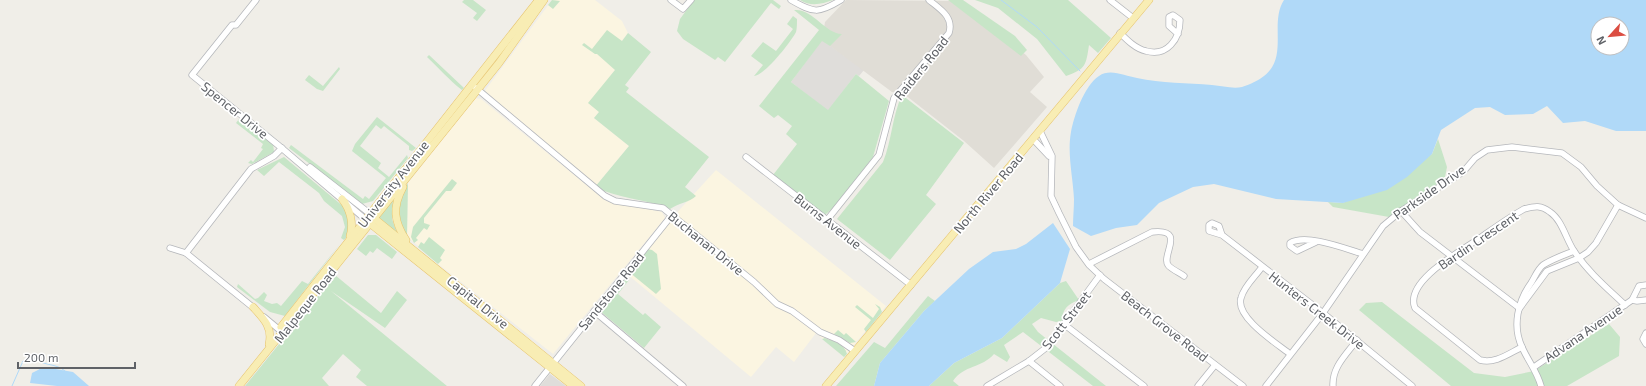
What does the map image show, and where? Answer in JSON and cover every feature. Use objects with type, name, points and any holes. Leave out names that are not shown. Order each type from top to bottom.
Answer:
[{"type":"main road","name":"University Avenue","points":[[252,371],[269,344],[281,331],[340,251],[409,175],[538,0]]},
{"type":"main road","name":"University Avenue","points":[[369,218],[474,87],[509,50],[544,0]]},
{"type":"main road","name":"North River Road","points":[[826,386],[1149,0]]},
{"type":"main road","points":[[409,175],[399,194],[395,209],[397,226],[409,246]]},
{"type":"main road","points":[[340,251],[352,230],[349,209],[342,199]]},
{"type":"main road","name":"Capital Drive","points":[[369,218],[409,246],[551,365],[573,386]]},
{"type":"main road","name":"Capital Drive","points":[[369,218],[551,365],[581,386]]},
{"type":"main road","name":"Malpeque Road","points":[[239,386],[369,218]]},
{"type":"main road","points":[[253,307],[267,323],[270,330],[269,344]]},
{"type":"street","name":"Spencer Drive","points":[[256,0],[236,25],[232,25],[192,75],[342,199],[369,218]]},
{"type":"street","points":[[671,0],[683,9],[691,0]]},
{"type":"street","points":[[791,0],[815,12],[828,8],[841,0]]},
{"type":"street","name":"Raiders Road","points":[[827,220],[879,155],[894,98],[949,34],[951,29],[948,16],[930,0]]},
{"type":"street","points":[[1110,0],[1133,18]]},
{"type":"street","points":[[1120,33],[1145,51],[1155,53],[1169,48],[1175,42],[1178,34]]},
{"type":"street","name":"Buchanan Drive","points":[[474,87],[604,196],[615,201],[663,208],[754,282],[777,304],[792,311],[820,332],[839,340],[855,351]]},
{"type":"street","points":[[1040,131],[1052,156],[1052,163]]},
{"type":"street","points":[[1033,139],[1049,155],[1052,163]]},
{"type":"street","name":"Parkside Drive","points":[[1266,386],[1323,313],[1383,226],[1401,211],[1463,172],[1481,153],[1494,148],[1512,147],[1562,153],[1581,167],[1597,186],[1618,205],[1646,218]]},
{"type":"street","name":"Spencer Drive","points":[[282,148],[325,179],[369,218]]},
{"type":"street","points":[[186,252],[252,169],[274,156],[282,148]]},
{"type":"street","name":"Burns Avenue","points":[[746,158],[911,285]]},
{"type":"street","name":"Beach Grove Road","points":[[1052,163],[1052,196],[1068,232],[1089,264],[1100,275],[1243,386]]},
{"type":"street","points":[[1518,309],[1547,271],[1579,258],[1596,243],[1618,205]]},
{"type":"street","name":"Bardin Crescent","points":[[1522,347],[1496,360],[1480,360],[1414,308],[1412,302],[1414,295],[1430,273],[1450,257],[1515,214],[1536,206],[1543,207],[1552,213],[1579,258],[1592,273],[1625,305]]},
{"type":"street","points":[[1401,211],[1420,232],[1518,309]]},
{"type":"street","name":"Sandstone Road","points":[[536,386],[551,365],[672,215]]},
{"type":"street","points":[[1089,264],[1152,232],[1162,231],[1168,234],[1171,241],[1167,261],[1168,265],[1184,276]]},
{"type":"street","name":"Hunters Creek Drive","points":[[1222,235],[1357,340],[1412,386]]},
{"type":"street","points":[[1316,242],[1363,254]]},
{"type":"street","points":[[170,248],[186,252],[281,331]]},
{"type":"street","points":[[1541,386],[1534,367],[1522,347],[1518,332],[1518,309],[1526,289],[1540,268],[1564,254],[1574,251]]},
{"type":"street","points":[[1262,267],[1245,289],[1240,299],[1241,309],[1246,319],[1290,354]]},
{"type":"street","name":"Scott Street","points":[[987,386],[1029,361],[1047,347],[1065,325],[1100,275]]},
{"type":"street","name":"Advana Avenue","points":[[1534,367],[1632,300],[1639,286],[1646,285]]},
{"type":"street","name":"Advana Avenue","points":[[1632,300],[1646,300]]},
{"type":"street","points":[[594,311],[683,386]]},
{"type":"street","points":[[1065,325],[1144,386]]},
{"type":"street","points":[[1646,333],[1643,339],[1646,344]]},
{"type":"street","points":[[1333,386],[1335,370],[1357,340]]},
{"type":"street","points":[[1029,361],[1060,386]]},
{"type":"street","points":[[1198,386],[1215,365]]},
{"type":"shaded area","points":[[552,0],[595,0],[622,21],[628,33],[622,41],[615,70],[611,75],[599,112],[594,118],[629,146],[595,187],[484,92]]},
{"type":"shaded area","points":[[846,0],[958,1],[1026,55],[1044,77],[1030,92],[1047,107],[994,168],[964,141],[904,94],[892,92],[822,40],[825,22]]},
{"type":"shaded area","points":[[822,40],[864,70],[859,76],[856,74],[828,111],[791,82]]},
{"type":"shaded area","points":[[475,98],[481,99],[606,201],[662,212],[665,218],[553,354],[438,264],[407,236],[408,183]]},
{"type":"shaded area","points":[[716,170],[886,306],[844,357],[816,333],[794,362],[776,347],[751,377],[627,274],[671,219]]},
{"type":"shaded area","points":[[550,374],[566,386],[540,386]]},
{"type":"green space","points":[[464,0],[473,0],[486,10],[477,21],[473,18],[477,13],[462,2]]},
{"type":"green space","points":[[552,0],[560,1],[553,9],[548,5]]},
{"type":"green space","points":[[694,0],[773,0],[781,6],[779,9],[771,3],[725,62],[718,57],[715,60],[683,39],[677,31],[680,19]]},
{"type":"green space","points":[[800,0],[833,0],[821,4],[808,4]]},
{"type":"green space","points":[[948,0],[963,0],[1015,36],[1027,50],[1021,56]]},
{"type":"green space","points":[[975,0],[1068,0],[1111,38],[1098,53],[1089,45],[1086,62],[1084,65],[1078,71],[1066,76],[1037,39],[998,8]]},
{"type":"green space","points":[[794,10],[801,10],[813,16],[830,30],[842,34],[830,46],[822,41],[791,82],[828,110],[856,74],[889,101],[873,157],[837,204],[825,215],[773,175],[797,144],[786,134],[792,126],[778,115],[774,118],[759,106],[819,30]]},
{"type":"green space","points":[[793,16],[797,19],[796,31],[793,37],[764,71],[754,76],[763,65],[751,56],[763,42],[776,51],[793,29],[787,24]]},
{"type":"green space","points":[[607,30],[622,41],[628,33],[651,52],[625,85],[629,88],[626,92],[709,157],[685,187],[696,196],[691,200],[670,209],[652,203],[613,194],[595,187],[629,146],[594,118],[599,112],[588,103],[615,70],[597,54],[582,45],[584,43],[592,49]]},
{"type":"green space","points":[[429,55],[464,88],[462,90],[427,57]]},
{"type":"green space","points":[[339,67],[340,69],[323,91],[317,89],[305,80],[309,75],[323,86]]},
{"type":"green space","points":[[902,95],[964,143],[926,195],[936,204],[890,260],[837,219],[883,162],[896,111]]},
{"type":"green space","points":[[377,117],[416,148],[412,151],[409,150],[409,146],[384,126],[381,129],[376,125],[360,146],[381,163],[378,168],[389,177],[407,155],[408,158],[373,201],[362,204],[289,148],[291,145],[363,199],[365,196],[369,199],[386,178],[352,151],[355,144]]},
{"type":"green space","points":[[239,119],[242,119],[273,143],[274,152],[252,164],[248,163],[251,160],[253,162],[263,149],[261,148],[263,144],[236,123]]},
{"type":"green space","points":[[1438,139],[1447,167],[1445,177],[1404,212],[1389,217],[1333,207],[1328,202],[1343,203],[1432,154]]},
{"type":"green space","points":[[284,157],[344,207],[348,215],[349,234],[344,240],[341,238],[345,227],[342,216],[324,201],[319,193],[279,162],[264,176],[257,170]]},
{"type":"green space","points":[[452,179],[457,183],[451,191],[446,191],[424,218],[424,223],[430,225],[427,230],[424,228],[416,238],[418,240],[414,243],[411,237],[413,227]]},
{"type":"green space","points":[[408,183],[407,236],[400,222],[399,210],[402,197]]},
{"type":"green space","points":[[393,199],[392,219],[397,233],[378,217]]},
{"type":"green space","points":[[368,235],[376,235],[397,252],[392,259],[377,248],[373,253],[370,251],[366,256],[357,249]]},
{"type":"green space","points":[[429,237],[445,250],[440,258],[442,260],[438,264],[418,247],[421,242],[424,244]]},
{"type":"green space","points":[[340,244],[285,316],[270,312],[237,287],[238,284],[255,299],[264,292],[267,295],[264,301],[272,304],[277,303],[281,306],[302,281],[308,284]]},
{"type":"green space","points":[[647,249],[652,250],[657,254],[661,289],[656,294],[629,272]]},
{"type":"green space","points":[[335,275],[381,313],[397,291],[407,300],[385,328],[331,291],[447,386],[367,386],[356,377],[361,370],[343,354],[322,378],[329,386],[245,386]]},
{"type":"green space","points":[[629,280],[618,294],[643,315],[645,313],[661,327],[644,348],[600,311],[602,306],[623,281]]},
{"type":"green space","points":[[1066,281],[1079,300],[1072,303],[1064,310],[1062,321],[1056,322],[1041,318],[1032,324],[1038,332],[1106,386],[1093,386],[1023,332],[1004,345],[1010,357],[1007,362],[994,354],[984,362],[962,372],[957,376],[953,381],[959,386],[929,386],[954,363],[1002,338],[1060,283]]},
{"type":"green space","points":[[928,296],[935,301],[924,311],[880,363],[874,386],[836,386],[874,342],[885,348]]},
{"type":"green space","points":[[1382,302],[1474,373],[1505,377],[1534,371],[1609,324],[1620,337],[1619,356],[1567,386],[1451,386],[1359,310],[1366,303]]},
{"type":"green space","points":[[875,304],[880,307],[882,312],[866,332],[864,329],[871,320],[855,307],[857,305],[873,318],[879,309]]},
{"type":"green space","points":[[838,330],[844,335],[846,333],[856,342],[850,343],[834,334]]},
{"type":"green space","points":[[825,338],[841,345],[847,354],[844,357],[822,339]]},
{"type":"water","points":[[1284,0],[1646,0],[1646,131],[1616,131],[1585,121],[1563,123],[1547,106],[1533,114],[1505,115],[1490,107],[1475,108],[1441,130],[1432,154],[1407,177],[1387,190],[1343,203],[1276,199],[1214,184],[1193,187],[1159,203],[1137,225],[1116,228],[1091,236],[1073,226],[1074,199],[1070,149],[1071,132],[1080,102],[1094,81],[1103,74],[1118,73],[1146,80],[1165,82],[1235,88],[1248,85],[1264,76],[1276,59],[1278,19]]},
{"type":"water","points":[[1053,223],[1070,249],[1060,283],[1002,338],[954,363],[929,386],[874,386],[880,363],[924,311],[969,269],[993,252],[1016,249],[1026,244]]},
{"type":"water","points":[[44,367],[73,372],[89,386],[57,386],[30,383],[32,373]]},
{"type":"waterway","points":[[1001,0],[1037,27],[1080,71]]},
{"type":"waterway","points":[[12,386],[23,361],[36,359],[43,363],[61,368],[65,371]]}]
